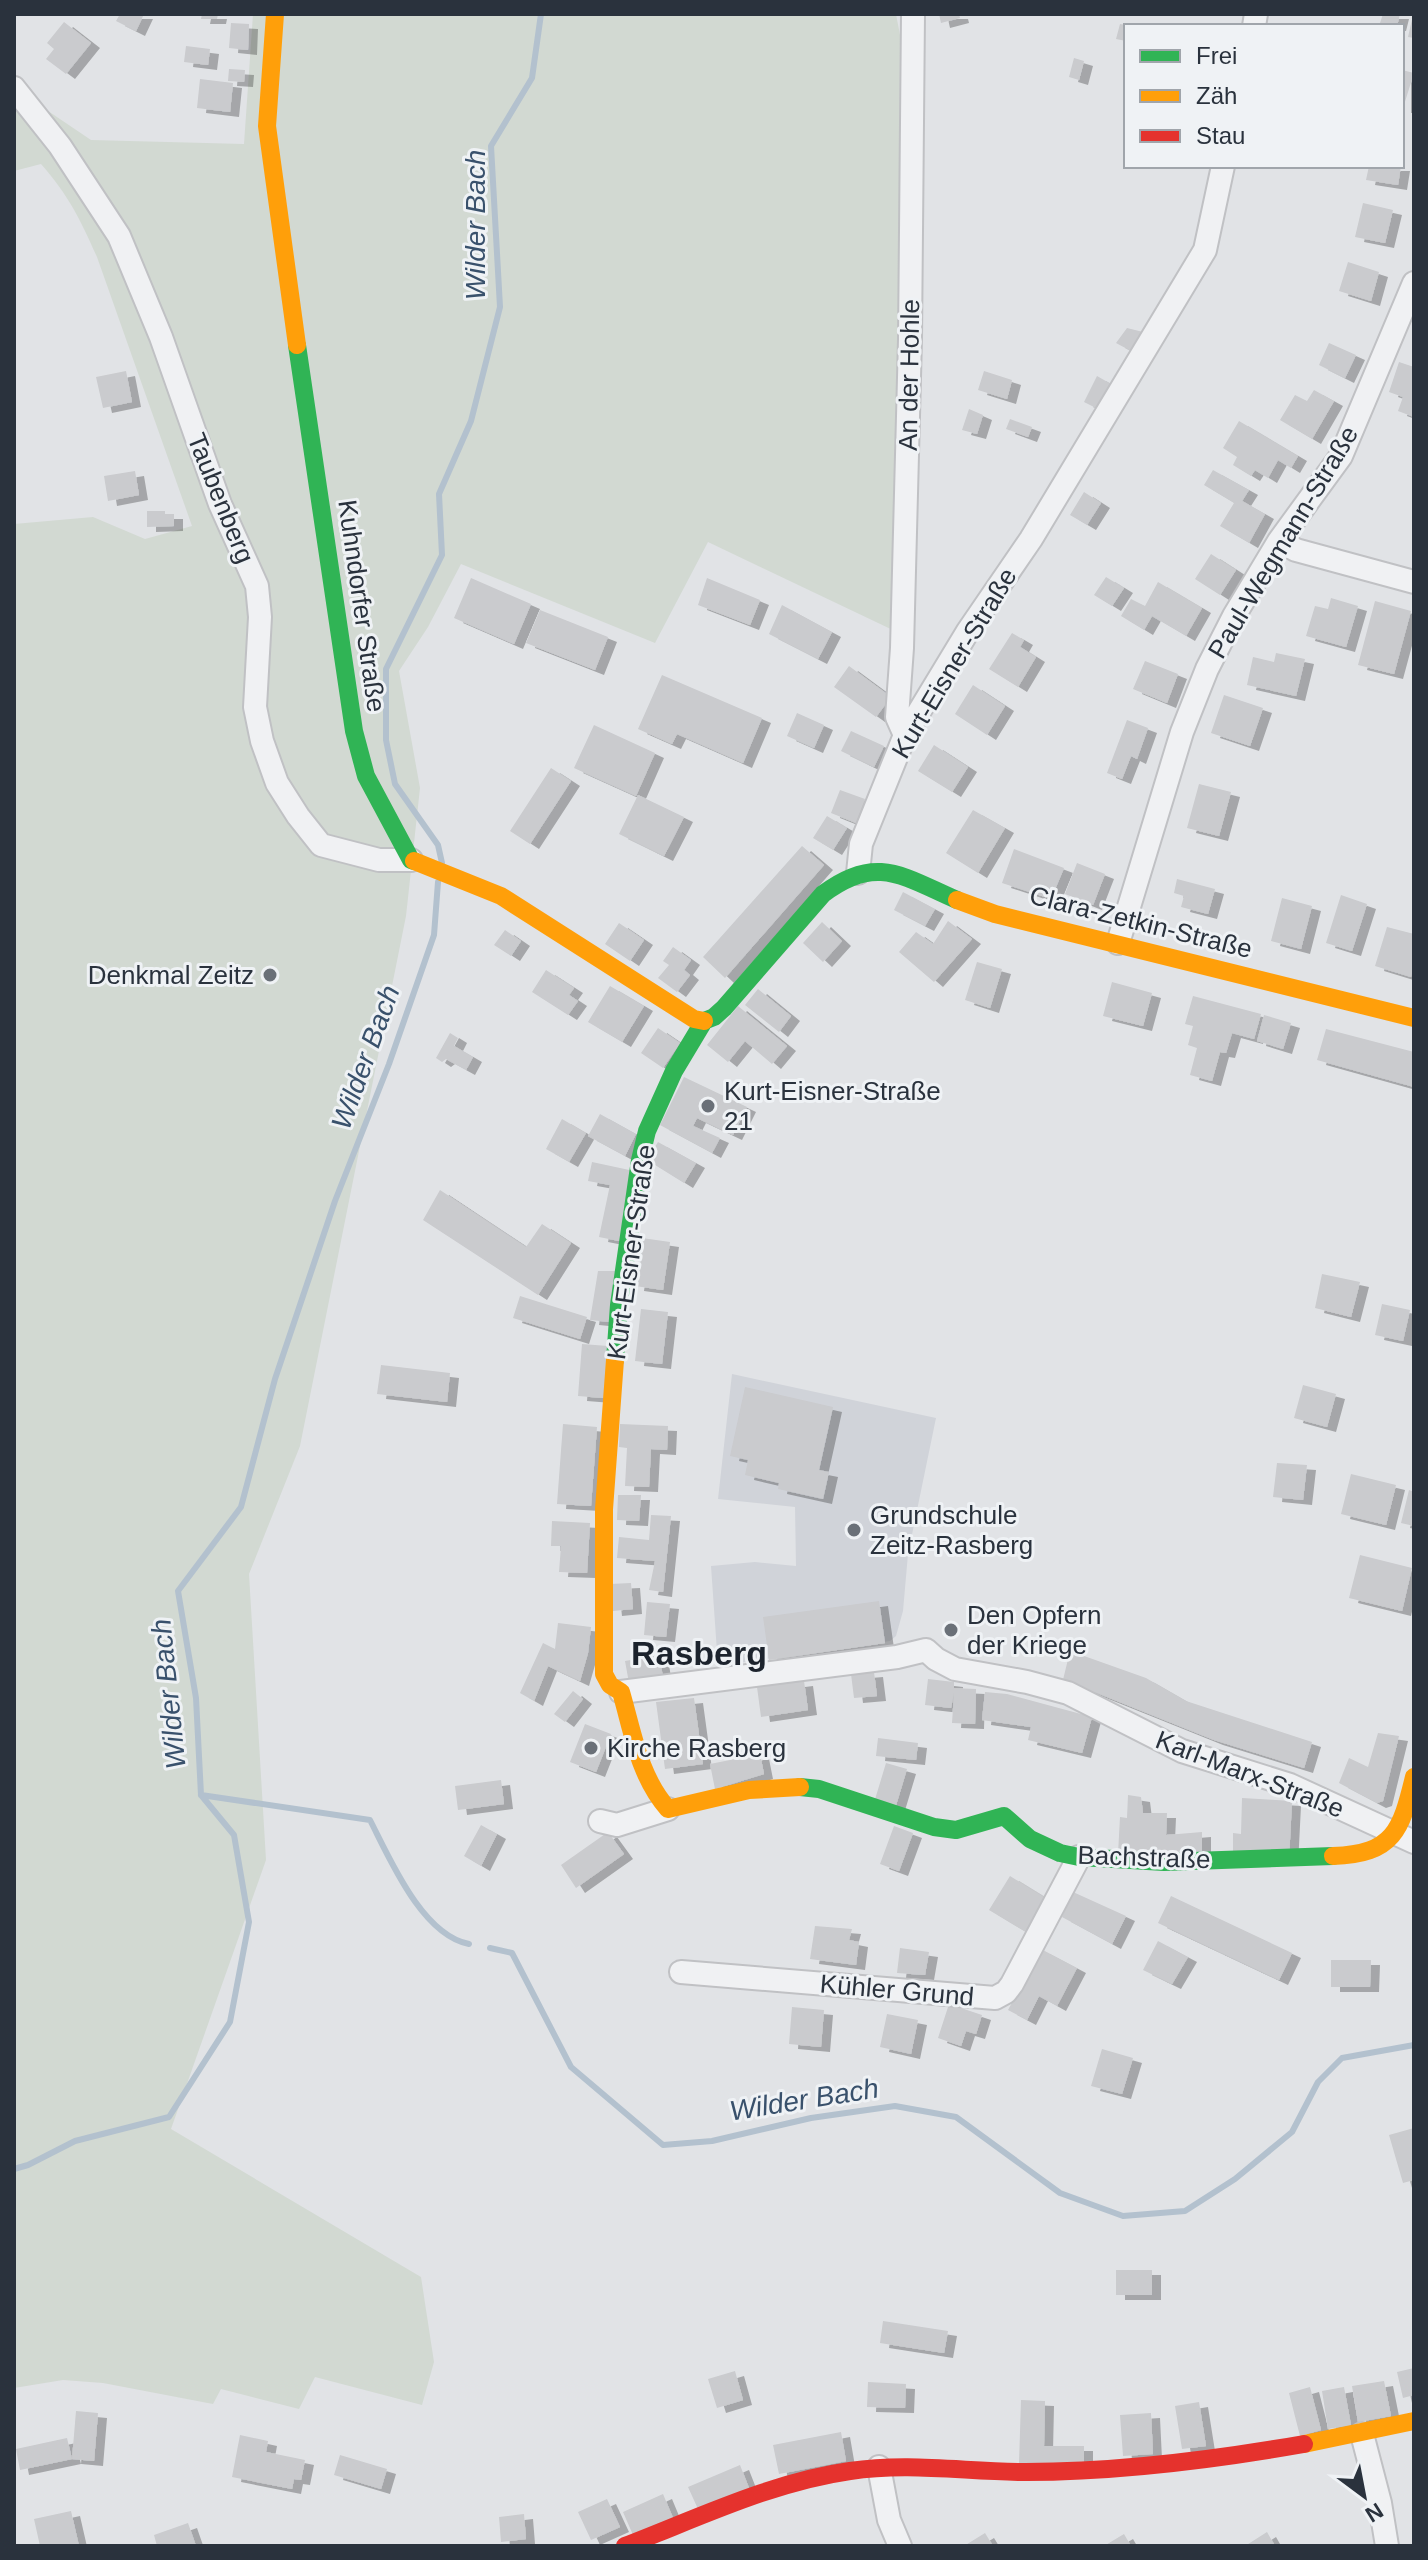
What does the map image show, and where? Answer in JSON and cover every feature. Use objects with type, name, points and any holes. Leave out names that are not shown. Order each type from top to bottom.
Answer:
[{"type":"street","name":"Kuhndorfer Straße","points":[[275,14],[267,126],[354,731],[366,776],[418,864]]},
{"type":"street","name":"An der Hohle","points":[[905,735],[897,717],[902,648],[910,339],[913,14]]},
{"type":"street","name":"Taubenberg","points":[[14,88],[60,146],[119,236],[161,337],[220,504],[257,586],[260,617],[255,707],[262,741],[277,783],[321,845],[379,860],[418,864]]},
{"type":"street","name":"Kurt-Eisner-Straße","points":[[621,1692],[610,1685],[604,1674],[604,1509],[619,1305],[647,1131],[674,1071],[704,1021],[724,1008],[823,894],[843,879],[858,873],[861,844],[905,735],[968,631],[1031,539],[1205,250],[1223,168]]},
{"type":"street","name":"Paul-Wegmann-Straße","points":[[1118,943],[1194,702],[1222,638],[1279,541],[1341,456],[1414,283]]},
{"type":"street","points":[[1279,541],[1296,550],[1414,582]]},
{"type":"street","points":[[418,864],[479,886],[514,903],[694,1019],[704,1021]]},
{"type":"street","name":"Clara-Zetkin-Straße","points":[[858,873],[890,873],[981,909],[1414,1018]]},
{"type":"street","name":"Karl-Marx-Straße","points":[[621,1692],[897,1657],[926,1650],[955,1669],[1068,1693],[1182,1751],[1290,1785],[1405,1838]]},
{"type":"street","points":[[621,1692],[649,1782],[668,1809]]},
{"type":"street","points":[[1405,1838],[1405,1815],[1414,1777]]},
{"type":"street","name":"Bachstraße","points":[[600,1821],[617,1825],[749,1790],[796,1786],[819,1789],[934,1827],[956,1830],[1004,1816],[1030,1839],[1060,1853],[1079,1857],[1164,1862],[1360,1855],[1405,1838]]},
{"type":"street","name":"Kühler Grund","points":[[681,1972],[995,1998],[1012,1984],[1079,1857]]},
{"type":"street","points":[[625,2546],[804,2479],[879,2467],[1040,2473],[1134,2466],[1263,2452],[1414,2421]]},
{"type":"street","points":[[1362,2434],[1380,2503],[1387,2546]]},
{"type":"street","points":[[879,2467],[889,2520],[900,2546]]},
{"type":"shaded area","points":[[253,14],[896,14],[900,35],[897,632],[708,542],[655,643],[461,564],[428,627],[399,671],[420,788],[406,916],[300,1446],[249,1574],[266,1860],[171,2129],[421,2277],[434,2362],[422,2405],[315,2377],[299,2409],[221,2389],[213,2404],[103,2383],[63,2380],[14,2388],[14,524],[93,517],[145,539],[192,526],[97,257],[79,219],[67,197],[41,164],[14,171],[14,88],[91,140],[244,144]]},
{"type":"shaded area","name":"Grundschule Zeitz-Rasberg","points":[[732,1374],[936,1418],[908,1554],[903,1611],[896,1636],[890,1641],[718,1666],[711,1566],[755,1562],[796,1566],[795,1507],[718,1499]]},
{"type":"building","points":[[120,14],[144,14],[136,31],[116,21]]},
{"type":"building","points":[[202,14],[218,14],[217,19],[201,19]]},
{"type":"building","points":[[939,14],[959,14],[960,18],[941,23]]},
{"type":"building","points":[[1383,14],[1400,14],[1398,24],[1380,24]]},
{"type":"building","points":[[1414,15],[1414,38],[1408,37]]},
{"type":"building","points":[[64,22],[91,43],[66,74],[46,59],[54,49],[47,43]]},
{"type":"building","points":[[231,23],[249,24],[248,50],[229,48]]},
{"type":"building","points":[[1120,24],[1124,25],[1124,41],[1116,39]]},
{"type":"building","points":[[186,46],[210,49],[208,65],[184,62]]},
{"type":"building","points":[[1074,58],[1084,61],[1079,80],[1069,77]]},
{"type":"building","points":[[229,69],[245,70],[244,82],[228,81]]},
{"type":"building","points":[[1404,70],[1414,73],[1404,105]]},
{"type":"building","points":[[200,79],[233,83],[230,112],[197,108]]},
{"type":"building","points":[[1369,168],[1401,168],[1398,185],[1366,180]]},
{"type":"building","points":[[1363,203],[1393,210],[1385,243],[1355,237]]},
{"type":"building","points":[[1348,262],[1379,272],[1371,301],[1339,291]]},
{"type":"building","points":[[1127,328],[1143,332],[1131,351],[1116,343]]},
{"type":"building","points":[[1329,343],[1356,355],[1345,378],[1319,365]]},
{"type":"building","points":[[1399,362],[1414,367],[1414,417],[1398,411],[1403,397],[1389,392]]},
{"type":"building","points":[[126,371],[132,402],[103,408],[96,377]]},
{"type":"building","points":[[984,371],[1012,380],[1007,399],[978,390]]},
{"type":"building","points":[[1097,376],[1111,384],[1098,409],[1084,402]]},
{"type":"building","points":[[1314,390],[1334,401],[1312,439],[1280,420],[1295,395],[1307,401]]},
{"type":"building","points":[[969,409],[983,415],[977,434],[962,430]]},
{"type":"building","points":[[1010,419],[1032,427],[1028,437],[1006,429]]},
{"type":"building","points":[[1239,421],[1298,456],[1291,468],[1278,460],[1268,478],[1255,470],[1251,476],[1233,465],[1237,457],[1223,448]]},
{"type":"building","points":[[1213,470],[1249,490],[1242,501],[1265,514],[1249,543],[1220,526],[1234,503],[1204,485]]},
{"type":"building","points":[[135,471],[139,495],[108,501],[104,476]]},
{"type":"building","points":[[1084,492],[1101,503],[1087,525],[1070,515]]},
{"type":"building","points":[[147,511],[174,514],[174,526],[147,527]]},
{"type":"building","points":[[1211,554],[1236,570],[1220,595],[1195,579]]},
{"type":"building","points":[[1106,577],[1124,588],[1112,606],[1094,595]]},
{"type":"building","points":[[471,578],[531,604],[514,644],[454,618]]},
{"type":"building","points":[[707,578],[760,600],[750,625],[698,605]]},
{"type":"building","points":[[1158,582],[1202,608],[1186,636],[1152,616],[1144,630],[1121,616],[1131,599],[1145,606]]},
{"type":"building","points":[[1331,598],[1358,606],[1346,647],[1306,636],[1315,606],[1328,609]]},
{"type":"building","points":[[1375,601],[1411,611],[1394,674],[1358,665]]},
{"type":"building","points":[[782,605],[832,632],[818,659],[769,634]]},
{"type":"building","points":[[540,610],[608,637],[595,670],[526,643]]},
{"type":"building","points":[[1012,633],[1024,640],[1020,647],[1036,657],[1018,687],[989,669]]},
{"type":"building","points":[[1276,653],[1305,659],[1296,696],[1247,685],[1253,657],[1274,662]]},
{"type":"building","points":[[1145,661],[1178,674],[1167,703],[1133,689]]},
{"type":"building","points":[[849,666],[891,697],[876,717],[834,687]]},
{"type":"building","points":[[662,675],[762,718],[743,763],[677,734],[672,744],[638,729]]},
{"type":"building","points":[[973,685],[1005,706],[987,735],[955,714]]},
{"type":"building","points":[[1224,695],[1263,708],[1250,746],[1211,733]]},
{"type":"building","points":[[797,713],[824,725],[814,748],[787,736]]},
{"type":"building","points":[[1127,720],[1148,728],[1137,759],[1131,756],[1122,779],[1107,773]]},
{"type":"building","points":[[594,725],[655,753],[636,796],[574,768]]},
{"type":"building","points":[[851,731],[884,746],[874,767],[841,751]]},
{"type":"building","points":[[934,745],[968,767],[952,792],[918,771]]},
{"type":"building","points":[[551,768],[571,781],[530,844],[510,831]]},
{"type":"building","points":[[1199,784],[1231,792],[1219,836],[1187,828]]},
{"type":"building","points":[[840,790],[865,799],[856,823],[831,813]]},
{"type":"building","points":[[638,795],[684,817],[664,856],[619,834]]},
{"type":"building","points":[[973,810],[1005,828],[978,873],[946,853]]},
{"type":"building","points":[[827,816],[847,828],[833,850],[813,838]]},
{"type":"building","points":[[802,846],[824,865],[725,978],[703,957]]},
{"type":"building","points":[[1014,849],[1064,868],[1051,899],[1002,883]]},
{"type":"building","points":[[1077,863],[1105,874],[1093,905],[1065,894]]},
{"type":"building","points":[[1177,879],[1215,889],[1208,914],[1181,907],[1184,896],[1174,893]]},
{"type":"building","points":[[903,892],[935,909],[925,926],[894,910]]},
{"type":"building","points":[[1341,895],[1367,904],[1352,951],[1326,943]]},
{"type":"building","points":[[1282,898],[1312,906],[1301,949],[1271,941]]},
{"type":"building","points":[[948,921],[972,939],[934,982],[899,952],[916,932],[933,944]]},
{"type":"building","points":[[822,922],[842,941],[823,962],[803,943]]},
{"type":"building","points":[[619,923],[644,940],[630,961],[605,944]]},
{"type":"building","points":[[1387,927],[1414,934],[1411,977],[1375,966]]},
{"type":"building","points":[[505,930],[521,941],[511,956],[494,945]]},
{"type":"building","points":[[673,947],[691,960],[684,970],[690,975],[677,992],[658,978],[669,965],[663,961]]},
{"type":"building","points":[[977,962],[1002,969],[990,1008],[965,1000]]},
{"type":"building","points":[[546,970],[574,988],[569,995],[578,1001],[568,1015],[532,992]]},
{"type":"building","points":[[1112,982],[1152,993],[1143,1026],[1103,1016]]},
{"type":"building","points":[[610,986],[644,1006],[622,1042],[588,1022]]},
{"type":"building","points":[[758,989],[791,1016],[779,1032],[745,1005]]},
{"type":"building","points":[[1193,996],[1261,1014],[1254,1039],[1232,1033],[1226,1053],[1220,1052],[1212,1081],[1190,1075],[1197,1048],[1188,1045],[1193,1026],[1185,1024]]},
{"type":"building","points":[[738,1006],[787,1046],[772,1064],[745,1041],[728,1062],[707,1045]]},
{"type":"building","points":[[1264,1015],[1291,1023],[1283,1049],[1257,1041]]},
{"type":"building","points":[[658,1028],[680,1043],[663,1068],[641,1053]]},
{"type":"building","points":[[1326,1029],[1414,1052],[1414,1087],[1317,1060]]},
{"type":"building","points":[[450,1033],[458,1038],[454,1046],[473,1057],[466,1070],[446,1059],[442,1062],[436,1058]]},
{"type":"building","name":"Kurt-Eisner-Straße 21","points":[[684,1077],[747,1107],[733,1135],[697,1118],[693,1126],[720,1138],[712,1153],[660,1125]]},
{"type":"building","points":[[600,1114],[636,1134],[625,1156],[588,1136]]},
{"type":"building","points":[[562,1119],[586,1133],[569,1162],[546,1149]]},
{"type":"building","points":[[658,1142],[696,1163],[684,1183],[647,1160]]},
{"type":"building","points":[[592,1162],[634,1171],[619,1241],[599,1237],[610,1185],[588,1181]]},
{"type":"building","points":[[440,1190],[526,1247],[542,1224],[571,1243],[538,1295],[423,1220]]},
{"type":"building","points":[[642,1238],[670,1242],[663,1290],[635,1286]]},
{"type":"building","points":[[598,1271],[617,1271],[610,1322],[590,1320]]},
{"type":"building","points":[[1322,1274],[1360,1282],[1351,1317],[1315,1308]]},
{"type":"building","points":[[520,1296],[587,1317],[580,1339],[513,1318]]},
{"type":"building","points":[[1382,1304],[1410,1310],[1403,1341],[1375,1335]]},
{"type":"building","points":[[641,1309],[668,1312],[662,1364],[635,1361]]},
{"type":"building","points":[[582,1344],[608,1346],[603,1398],[578,1396]]},
{"type":"building","points":[[381,1365],[450,1373],[447,1402],[377,1394]]},
{"type":"building","points":[[1303,1385],[1336,1394],[1327,1427],[1294,1418]]},
{"type":"building","points":[[745,1387],[833,1407],[819,1470],[829,1472],[823,1499],[778,1489],[779,1483],[745,1475],[748,1460],[730,1456]]},
{"type":"building","points":[[563,1424],[597,1427],[591,1506],[557,1504]]},
{"type":"building","points":[[620,1424],[668,1426],[667,1450],[651,1449],[649,1487],[625,1486],[627,1448],[619,1447]]},
{"type":"building","points":[[1277,1463],[1307,1465],[1303,1500],[1273,1497]]},
{"type":"building","points":[[1351,1474],[1396,1485],[1386,1525],[1341,1514]]},
{"type":"building","points":[[1409,1490],[1414,1492],[1414,1526],[1401,1523]]},
{"type":"building","points":[[618,1495],[641,1495],[639,1521],[617,1520]]},
{"type":"building","points":[[651,1515],[671,1516],[663,1592],[649,1590],[655,1561],[617,1558],[619,1537],[649,1540]]},
{"type":"building","points":[[552,1521],[590,1523],[587,1573],[559,1572],[561,1546],[551,1546]]},
{"type":"building","points":[[1360,1555],[1412,1568],[1402,1611],[1349,1598]]},
{"type":"building","points":[[631,1583],[633,1609],[613,1611],[610,1584]]},
{"type":"building","points":[[879,1601],[885,1643],[769,1660],[763,1617]]},
{"type":"building","points":[[647,1602],[670,1604],[666,1637],[644,1635]]},
{"type":"building","points":[[558,1623],[591,1627],[580,1681],[548,1666],[534,1701],[520,1693],[543,1643],[555,1649]]},
{"type":"building","points":[[1070,1651],[1146,1678],[1186,1701],[1312,1742],[1304,1768],[1214,1740],[1097,1693],[1062,1684]]},
{"type":"building","points":[[659,1655],[663,1677],[629,1683],[625,1661]]},
{"type":"building","points":[[874,1672],[877,1696],[854,1698],[851,1674]]},
{"type":"building","points":[[928,1679],[954,1682],[954,1688],[976,1689],[975,1724],[952,1723],[954,1693],[951,1708],[925,1705]]},
{"type":"building","points":[[804,1681],[808,1710],[761,1717],[757,1687]]},
{"type":"building","points":[[573,1691],[583,1699],[565,1722],[554,1714]]},
{"type":"building","points":[[985,1692],[1007,1694],[1092,1717],[1082,1753],[1028,1740],[1031,1727],[982,1720]]},
{"type":"building","points":[[694,1698],[703,1764],[665,1769],[656,1702]]},
{"type":"building","name":"Kirche Rasberg","points":[[585,1724],[611,1734],[596,1772],[570,1762]]},
{"type":"building","points":[[1378,1733],[1399,1736],[1383,1801],[1377,1803],[1339,1783],[1349,1758],[1368,1767]]},
{"type":"building","points":[[878,1738],[918,1743],[916,1760],[876,1756]]},
{"type":"building","points":[[760,1754],[764,1774],[715,1789],[710,1764]]},
{"type":"building","points":[[886,1763],[907,1769],[894,1812],[873,1806]]},
{"type":"building","points":[[501,1780],[504,1804],[458,1810],[455,1786]]},
{"type":"building","points":[[1128,1795],[1141,1797],[1143,1813],[1167,1813],[1166,1835],[1202,1832],[1202,1854],[1118,1854],[1120,1817],[1127,1818]]},
{"type":"building","points":[[1242,1798],[1292,1801],[1289,1860],[1233,1861],[1233,1833],[1241,1834]]},
{"type":"building","points":[[481,1825],[497,1834],[481,1866],[464,1856]]},
{"type":"building","points":[[894,1826],[913,1833],[899,1871],[880,1864]]},
{"type":"building","points":[[608,1832],[624,1854],[576,1888],[561,1865]]},
{"type":"building","points":[[1010,1876],[1049,1900],[1029,1934],[989,1910]]},
{"type":"building","points":[[1073,1892],[1126,1916],[1112,1944],[1062,1917]]},
{"type":"building","points":[[1171,1896],[1292,1953],[1279,1980],[1158,1923]]},
{"type":"building","points":[[815,1926],[852,1929],[849,1940],[859,1942],[856,1965],[810,1959]]},
{"type":"building","points":[[1158,1941],[1188,1957],[1172,1984],[1143,1970]]},
{"type":"building","points":[[900,1948],[929,1952],[925,1975],[897,1973]]},
{"type":"building","points":[[1041,1949],[1077,1968],[1057,2006],[1039,1996],[1027,2020],[1008,2010]]},
{"type":"building","points":[[1331,1960],[1371,1960],[1370,1987],[1331,1987]]},
{"type":"building","points":[[949,2004],[982,2015],[976,2034],[966,2031],[961,2046],[938,2038]]},
{"type":"building","points":[[792,2007],[824,2010],[821,2047],[789,2044]]},
{"type":"building","points":[[887,2014],[918,2020],[911,2054],[880,2047]]},
{"type":"building","points":[[1102,2049],[1133,2058],[1122,2094],[1091,2086]]},
{"type":"building","points":[[1414,2128],[1414,2180],[1403,2183],[1389,2135]]},
{"type":"building","points":[[1116,2270],[1152,2270],[1152,2295],[1116,2295]]},
{"type":"building","points":[[883,2321],[948,2331],[944,2353],[880,2343]]},
{"type":"building","points":[[1414,2368],[1414,2395],[1403,2398],[1397,2372]]},
{"type":"building","points":[[735,2371],[743,2400],[717,2408],[708,2379]]},
{"type":"building","points":[[1384,2381],[1391,2416],[1358,2422],[1352,2386]]},
{"type":"building","points":[[868,2382],[906,2384],[905,2408],[867,2407]]},
{"type":"building","points":[[1310,2387],[1321,2430],[1300,2436],[1289,2393]]},
{"type":"building","points":[[1344,2387],[1351,2425],[1328,2429],[1322,2391]]},
{"type":"building","points":[[1021,2400],[1045,2401],[1044,2446],[1084,2446],[1084,2465],[1019,2464]]},
{"type":"building","points":[[1199,2402],[1206,2446],[1182,2449],[1175,2406]]},
{"type":"building","points":[[76,2411],[98,2413],[94,2461],[72,2459]]},
{"type":"building","points":[[1151,2413],[1153,2454],[1123,2456],[1120,2415]]},
{"type":"building","points":[[841,2432],[846,2461],[779,2474],[773,2445]]},
{"type":"building","points":[[240,2435],[268,2441],[266,2452],[305,2460],[301,2480],[294,2479],[292,2489],[232,2477]]},
{"type":"building","points":[[67,2438],[72,2459],[20,2470],[16,2449]]},
{"type":"building","points":[[340,2455],[387,2469],[381,2489],[334,2475]]},
{"type":"building","points":[[740,2465],[749,2488],[698,2509],[688,2487]]},
{"type":"building","points":[[663,2494],[673,2518],[633,2535],[623,2512]]},
{"type":"building","points":[[607,2499],[620,2527],[591,2540],[578,2512]]},
{"type":"building","points":[[71,2511],[79,2546],[40,2546],[34,2519]]},
{"type":"building","points":[[524,2514],[526,2539],[501,2542],[499,2517]]},
{"type":"building","points":[[188,2523],[196,2546],[157,2546],[154,2535]]},
{"type":"building","points":[[1267,2532],[1275,2546],[1245,2546]]},
{"type":"building","points":[[985,2533],[993,2546],[964,2546]]},
{"type":"building","points":[[1124,2534],[1131,2546],[1104,2546]]},
{"type":"waterway","name":"Wilder Bach","points":[[442,863],[438,845],[395,784],[386,740],[386,669],[442,555],[439,494],[471,421],[500,307],[491,146],[532,78],[541,14]]},
{"type":"waterway","name":"Wilder Bach","points":[[201,1795],[196,1698],[178,1591],[241,1507],[275,1379],[335,1201],[389,1064],[434,935],[438,882]]},
{"type":"waterway","name":"Wilder Bach","points":[[201,1795],[370,1820],[398,1874],[422,1911],[452,1938],[469,1944]]},
{"type":"waterway","points":[[14,2169],[75,2141],[169,2117],[230,2022],[249,1922],[234,1835],[201,1795]]},
{"type":"waterway","name":"Wilder Bach","points":[[490,1948],[512,1953],[571,2067],[663,2145],[712,2141],[811,2118],[895,2106],[956,2117],[1060,2193],[1123,2216],[1185,2211],[1235,2179],[1292,2132],[1318,2082],[1342,2058],[1414,2045]]},
{"type":"traffic: fast","points":[[297,345],[354,731],[366,776],[414,861]]},
{"type":"traffic: fast","points":[[615,1360],[619,1305],[647,1131],[674,1071],[704,1021],[724,1008],[823,894],[842,882],[874,872],[889,873],[957,900]]},
{"type":"traffic: fast","points":[[800,1787],[819,1789],[934,1827],[956,1830],[1004,1816],[1030,1839],[1060,1853],[1079,1857],[1164,1862],[1333,1856]]},
{"type":"traffic: slow","points":[[275,14],[267,126],[297,345]]},
{"type":"traffic: slow","points":[[414,861],[501,896],[694,1019],[704,1021]]},
{"type":"traffic: slow","points":[[957,900],[995,914],[1414,1018]]},
{"type":"traffic: slow","points":[[615,1360],[604,1509],[604,1674],[610,1685],[621,1692],[633,1738],[650,1783],[668,1809],[749,1790],[800,1787]]},
{"type":"traffic: slow","points":[[1333,1856],[1370,1850],[1392,1836],[1399,1825],[1414,1777]]},
{"type":"traffic: slow","points":[[1304,2444],[1414,2421]]},
{"type":"traffic: jam","points":[[625,2546],[764,2492],[850,2471],[894,2467],[1026,2472],[1096,2470],[1201,2460],[1304,2444]]},
{"type":"place","name":"Denkmal Zeitz","points":[[270,975]]},
{"type":"place","name":"Kurt-Eisner-Straße 21","points":[[708,1106]]},
{"type":"place","name":"Grundschule Zeitz-Rasberg","points":[[854,1530]]},
{"type":"place","name":"Den Opfern der Kriege","points":[[951,1630]]},
{"type":"place","name":"Kirche Rasberg","points":[[591,1748]]},
{"type":"district","name":"Rasberg","points":[[699,1653]]}]
